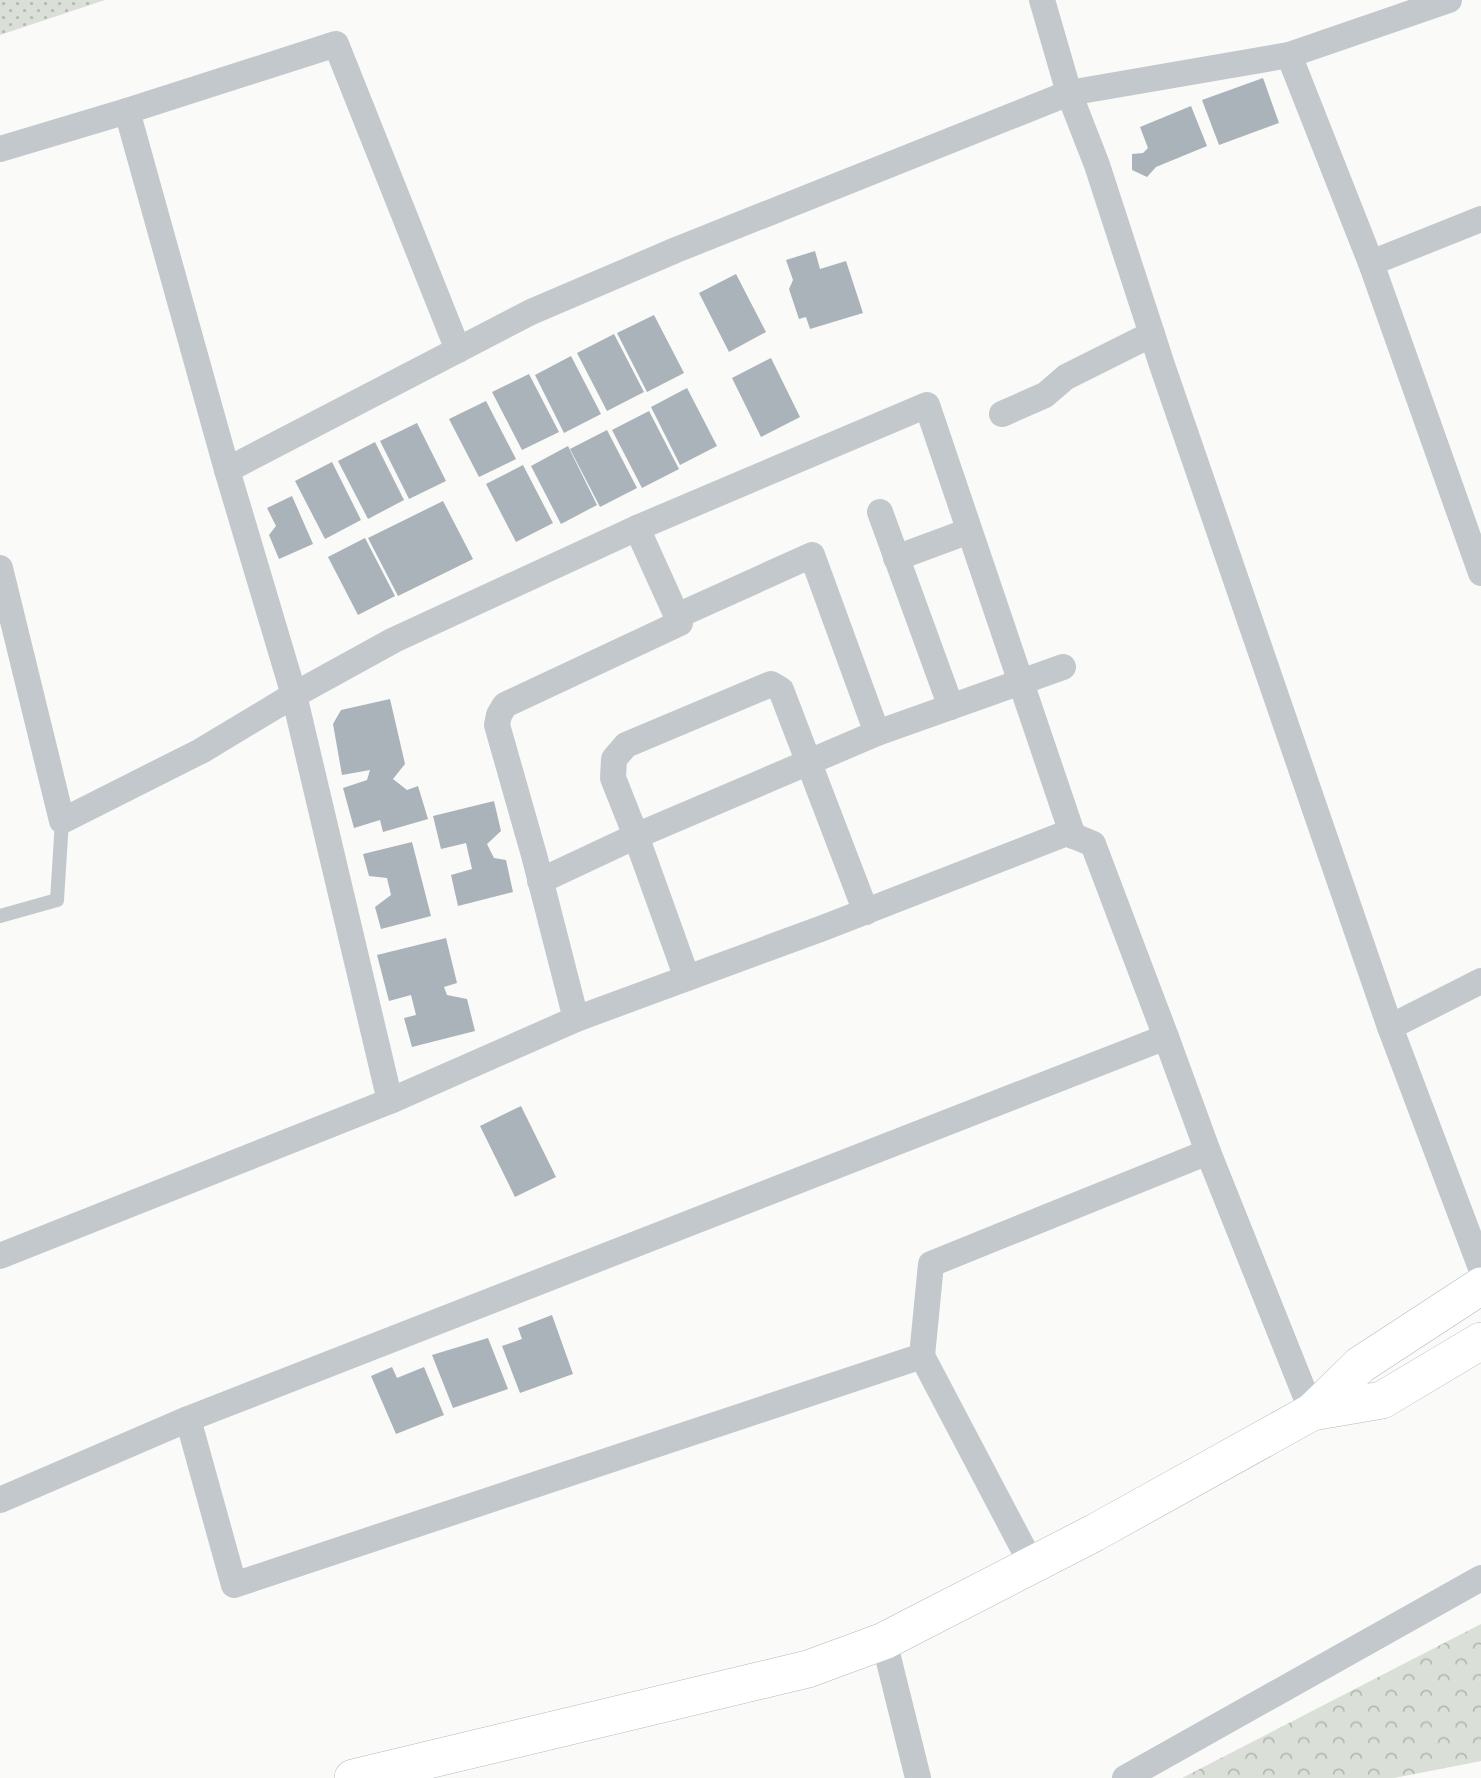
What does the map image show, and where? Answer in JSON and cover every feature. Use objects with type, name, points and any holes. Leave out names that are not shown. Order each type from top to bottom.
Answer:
[{"type":"street","points":[[1042,0],[1069,93],[1097,165],[1152,334],[1390,1027],[1481,1268]]},
{"type":"street","points":[[227,470],[531,312],[676,250],[1069,93],[1289,55],[1449,0]]},
{"type":"street","points":[[0,149],[337,44],[458,351]]},
{"type":"street","points":[[1289,55],[1371,263],[1481,573]]},
{"type":"street","points":[[127,111],[227,470],[294,695],[390,1101]]},
{"type":"street","points":[[1371,263],[1481,219]]},
{"type":"street","points":[[1002,414],[1045,396],[1066,377],[1152,334]]},
{"type":"street","points":[[0,568],[62,821],[201,751],[294,695],[394,640],[637,528],[927,405],[1073,836]]},
{"type":"street","points":[[880,512],[951,707]]},
{"type":"street","points":[[576,1019],[497,725],[505,705],[680,623],[637,528]]},
{"type":"street","points":[[896,558],[969,531]]},
{"type":"street","points":[[677,616],[812,555],[877,733]]},
{"type":"street","points":[[540,881],[636,836],[877,733],[1063,667]]},
{"type":"street","points":[[687,978],[613,778],[614,759],[626,745],[771,684],[780,690],[866,912]]},
{"type":"street","points":[[0,1256],[390,1101],[576,1019],[866,912],[1067,833],[1093,844],[1208,1152],[1312,1412]]},
{"type":"street","points":[[1390,1027],[1481,981]]},
{"type":"street","points":[[0,1500],[188,1419],[1166,1037]]},
{"type":"street","points":[[1032,1565],[922,1356],[931,1264],[1208,1152]]},
{"type":"street","points":[[353,1778],[450,1766],[808,1669],[884,1642],[1094,1533],[1312,1412],[1360,1366],[1481,1286]]},
{"type":"street","points":[[1312,1412],[1382,1400],[1481,1341]]},
{"type":"street","points":[[188,1419],[234,1585],[922,1356]]},
{"type":"street","points":[[1125,1778],[1481,1578]]},
{"type":"street","points":[[884,1642],[918,1778]]},
{"type":"lane","points":[[0,916],[57,900],[62,821]]},
{"type":"green space","points":[[0,0],[105,0],[0,35]]},
{"type":"green space","points":[[1481,1624],[1481,1761],[1394,1778],[1182,1778]]},
{"type":"building","points":[[1263,78],[1279,123],[1219,145],[1202,100]]},
{"type":"building","points":[[1191,106],[1207,146],[1156,167],[1147,177],[1132,170],[1132,154],[1143,153],[1148,148],[1140,127]]},
{"type":"building","points":[[815,251],[820,269],[846,261],[863,313],[810,329],[806,317],[799,319],[789,289],[793,280],[786,260]]},
{"type":"building","points":[[736,274],[766,332],[729,352],[699,293]]},
{"type":"building","points":[[654,315],[684,373],[647,392],[617,333]]},
{"type":"building","points":[[614,334],[644,392],[607,411],[577,353]]},
{"type":"building","points":[[571,356],[601,414],[564,433],[535,375]]},
{"type":"building","points":[[771,358],[800,417],[761,437],[732,378]]},
{"type":"building","points":[[529,374],[559,432],[522,450],[492,392]]},
{"type":"building","points":[[687,388],[717,446],[680,465],[651,407]]},
{"type":"building","points":[[486,401],[516,459],[479,477],[449,419]]},
{"type":"building","points":[[649,411],[679,469],[642,488],[612,430]]},
{"type":"building","points":[[417,423],[446,481],[409,499],[380,441]]},
{"type":"building","points":[[607,430],[637,488],[600,507],[570,449]]},
{"type":"building","points":[[375,442],[404,500],[368,519],[338,461]]},
{"type":"building","points":[[568,446],[597,505],[561,524],[531,466]]},
{"type":"building","points":[[332,462],[361,520],[325,539],[295,481]]},
{"type":"building","points":[[523,465],[553,523],[516,542],[486,484]]},
{"type":"building","points":[[292,496],[313,544],[279,559],[269,535],[276,526],[267,508]]},
{"type":"building","points":[[443,501],[473,559],[398,596],[368,538]]},
{"type":"building","points":[[365,538],[395,596],[358,615],[328,557]]},
{"type":"building","points":[[390,699],[405,764],[393,779],[407,790],[418,786],[428,819],[383,832],[380,820],[354,828],[343,788],[367,780],[370,770],[342,775],[333,724],[341,710]]},
{"type":"building","points":[[494,801],[501,831],[487,844],[494,858],[506,860],[513,892],[458,906],[451,875],[472,869],[466,843],[441,849],[433,816]]},
{"type":"building","points":[[412,842],[431,916],[381,929],[375,907],[391,895],[387,878],[369,876],[363,854]]},
{"type":"building","points":[[446,938],[457,983],[444,987],[447,995],[467,999],[475,1031],[412,1047],[404,1018],[416,1015],[411,995],[389,1001],[377,955]]},
{"type":"building","points":[[521,1106],[556,1177],[515,1197],[480,1126]]},
{"type":"building","points":[[552,1315],[573,1374],[520,1393],[502,1346],[522,1339],[518,1328]]},
{"type":"building","points":[[488,1338],[508,1389],[453,1408],[432,1355]]},
{"type":"building","points":[[392,1367],[397,1378],[424,1367],[444,1415],[396,1434],[371,1376]]}]
